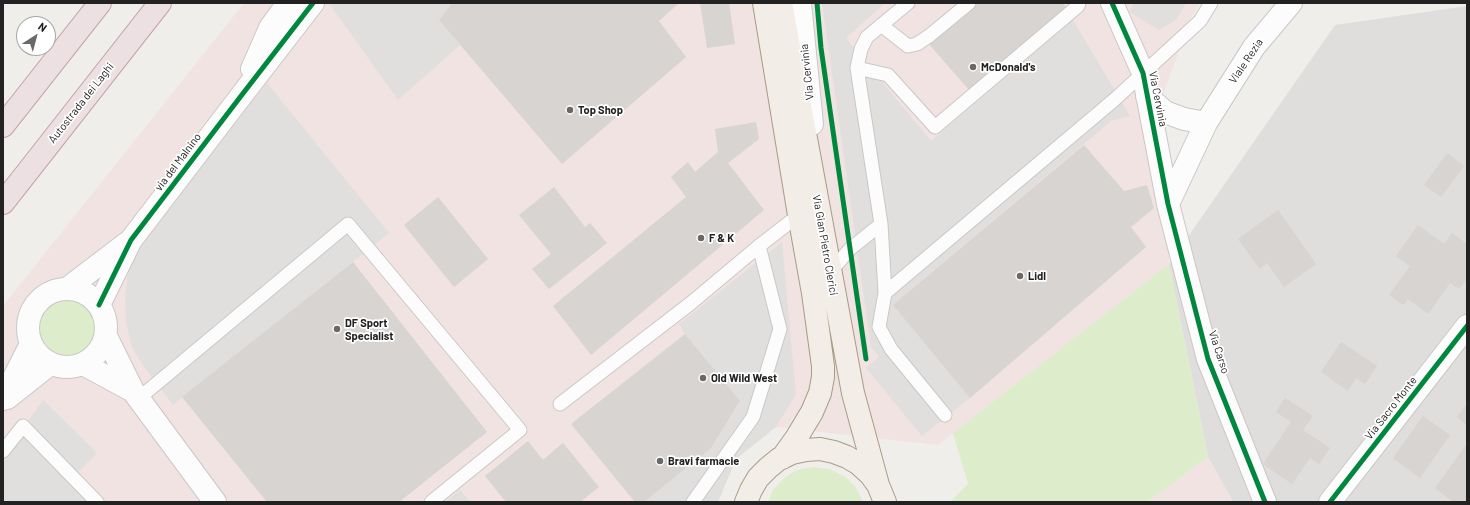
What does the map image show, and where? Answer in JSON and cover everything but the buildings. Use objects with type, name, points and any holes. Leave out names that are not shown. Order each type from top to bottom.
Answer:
[{"type":"highway","points":[[3,126],[100,3]]},
{"type":"highway","name":"Autostrada dei Laghi","points":[[3,203],[160,3]]},
{"type":"main road","name":"Via Gian Pietro Clerici","points":[[764,3],[813,293],[823,366],[823,377],[820,393],[812,412],[782,458]]},
{"type":"main road","name":"Via Gian Pietro Clerici","points":[[781,3],[853,393],[882,494]]},
{"type":"main road","points":[[746,502],[758,478],[768,468],[792,453],[806,450],[834,452],[847,457],[859,464],[870,474],[882,494]]},
{"type":"street","points":[[241,96],[270,28],[288,3]]},
{"type":"street","points":[[241,96],[313,3]]},
{"type":"street","name":"Via Cervinia","points":[[800,3],[812,124],[806,140]]},
{"type":"street","name":"Via Cervinia","points":[[1112,3],[1144,73],[1168,204]]},
{"type":"street","name":"Viale Rezia","points":[[1206,123],[1254,47],[1292,3]]},
{"type":"street","name":"via del Malnino","points":[[131,240],[241,96]]},
{"type":"street","name":"Via Cervinia","points":[[1147,96],[1165,112],[1184,119],[1206,123]]},
{"type":"street","points":[[1168,204],[1206,123]]},
{"type":"street","name":"Via Carso","points":[[1168,204],[1208,359],[1265,502]]},
{"type":"street","points":[[68,288],[131,240]]},
{"type":"street","points":[[99,305],[131,240]]},
{"type":"street","points":[[68,288],[80,290],[91,296],[99,305],[104,315],[106,336],[94,357],[83,364],[72,367],[61,367],[50,364],[39,355],[31,344],[28,333],[28,322],[31,310],[37,301],[46,294],[57,289],[68,288]]},
{"type":"street","name":"Via Sacro Monte","points":[[1330,502],[1467,326]]},
{"type":"street","points":[[106,336],[135,395],[215,502]]},
{"type":"street","points":[[3,400],[31,344]]},
{"type":"street","points":[[3,400],[50,364]]},
{"type":"street","points":[[83,364],[135,395]]},
{"type":"lane","points":[[908,3],[867,37],[857,68],[880,224],[885,293],[879,327],[891,349],[944,415]]},
{"type":"lane","points":[[881,25],[908,46],[917,44],[969,3]]},
{"type":"lane","points":[[857,68],[888,75],[935,127],[1078,6],[1079,3]]},
{"type":"lane","points":[[885,293],[1114,100],[1200,21],[1211,3]]},
{"type":"lane","points":[[560,404],[691,303],[759,246],[799,215]]},
{"type":"lane","points":[[135,395],[348,224],[520,430],[431,502]]},
{"type":"lane","points":[[830,272],[850,249],[880,224]]},
{"type":"lane","points":[[693,502],[753,417],[780,329],[759,246]]},
{"type":"lane","points":[[3,451],[23,426],[96,502]]},
{"type":"shaded area","points":[[244,3],[1200,3],[1191,18],[1163,95],[1169,264],[938,445],[776,427],[736,459],[718,502],[3,502],[3,306]]},
{"type":"shaded area","points":[[329,3],[452,3],[439,20],[460,45],[398,100]]},
{"type":"shaded area","points":[[822,3],[885,3],[846,38],[931,141],[1073,20],[1130,116],[1111,121],[893,305],[970,398],[922,436],[866,368],[879,357],[871,347]]},
{"type":"shaded area","points":[[1134,3],[1186,3],[1176,20],[1159,30],[1129,12]]},
{"type":"shaded area","points":[[1467,6],[1467,502],[1233,502],[1208,457],[1169,264],[1335,25]]},
{"type":"shaded area","points":[[267,83],[389,233],[173,405],[147,371],[132,348],[126,321],[125,298],[128,272],[136,252],[150,230]]},
{"type":"shaded area","points":[[782,242],[796,394],[776,427],[736,459],[718,502],[644,502],[711,448],[740,402],[685,334],[679,324]]},
{"type":"shaded area","points":[[43,400],[97,453],[78,472],[107,502],[3,502],[3,456]]},
{"type":"shaded area","points":[[1208,457],[1233,502],[1147,502]]},
{"type":"shaded area","points":[[460,490],[470,502],[445,502]]},
{"type":"green space","points":[[1169,264],[1208,457],[1147,502],[950,502],[968,484],[953,433]]},
{"type":"green space","points":[[61,297],[73,297],[88,305],[96,320],[96,332],[88,347],[73,355],[61,355],[46,347],[38,332],[38,320],[46,305]]},
{"type":"green space","points":[[813,467],[829,469],[844,476],[855,486],[863,502],[768,502],[773,490],[784,478],[797,470]]},
{"type":"cycle path","points":[[99,305],[131,240],[313,3]]},
{"type":"cycle path","points":[[817,3],[821,48],[866,359]]},
{"type":"cycle path","points":[[1112,3],[1143,73],[1168,204],[1208,359],[1265,502]]},
{"type":"cycle path","points":[[1330,502],[1467,326]]},
{"type":"place","name":"McDonald's","points":[[973,67]]},
{"type":"place","name":"Top Shop","points":[[570,110]]},
{"type":"place","name":"F & K","points":[[701,238]]},
{"type":"place","name":"Lidl","points":[[1020,276]]},
{"type":"place","name":"DF Sport Specialist","points":[[337,329]]},
{"type":"place","name":"Old Wild West","points":[[703,378]]},
{"type":"place","name":"Bravi farmacie","points":[[660,461]]}]
